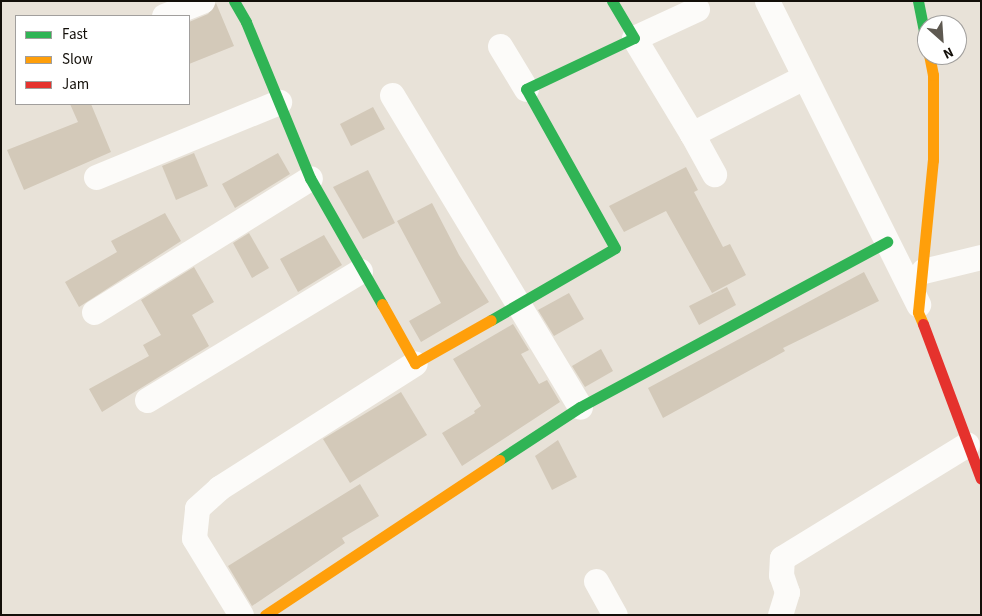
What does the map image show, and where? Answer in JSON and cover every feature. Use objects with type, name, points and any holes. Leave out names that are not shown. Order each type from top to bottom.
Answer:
[{"type":"street","points":[[167,15],[202,1]]},
{"type":"street","points":[[234,1],[246,22],[310,178],[360,270],[415,363]]},
{"type":"street","points":[[612,1],[714,174]]},
{"type":"street","points":[[767,1],[918,304]]},
{"type":"street","points":[[918,1],[921,15]]},
{"type":"street","points":[[526,89],[697,10]]},
{"type":"street","points":[[241,615],[194,538],[197,508],[219,488],[415,363],[615,248],[500,46]]},
{"type":"street","points":[[931,65],[933,75],[933,160],[918,312],[981,479]]},
{"type":"street","points":[[692,134],[804,76]]},
{"type":"street","points":[[392,95],[580,407]]},
{"type":"street","points":[[96,177],[279,102]]},
{"type":"street","points":[[94,312],[310,178]]},
{"type":"street","points":[[265,615],[580,407],[887,242]]},
{"type":"street","points":[[923,271],[981,257]]},
{"type":"street","points":[[147,400],[360,270]]},
{"type":"street","points":[[780,615],[787,592],[781,575],[782,558],[968,444]]},
{"type":"street","points":[[596,581],[615,615]]},
{"type":"building","points":[[216,3],[234,46],[190,64],[190,22],[208,14]]},
{"type":"building","points":[[70,105],[91,105],[111,152],[24,190],[7,150],[78,122]]},
{"type":"building","points":[[373,107],[385,129],[351,146],[340,124]]},
{"type":"building","points":[[194,153],[208,186],[176,200],[162,166]]},
{"type":"building","points":[[278,153],[290,174],[235,208],[222,184]]},
{"type":"building","points":[[686,167],[698,190],[694,192],[723,247],[730,244],[746,275],[712,293],[666,211],[624,232],[609,206]]},
{"type":"building","points":[[368,170],[395,223],[363,239],[333,187]]},
{"type":"building","points":[[432,203],[459,255],[489,302],[421,342],[409,321],[441,303],[397,221]]},
{"type":"building","points":[[165,213],[181,241],[79,307],[65,282],[117,252],[111,241]]},
{"type":"building","points":[[249,233],[269,268],[252,278],[233,243]]},
{"type":"building","points":[[324,235],[342,265],[298,292],[280,259]]},
{"type":"building","points":[[194,267],[214,302],[192,315],[209,346],[102,412],[89,389],[149,356],[143,345],[161,335],[141,300]]},
{"type":"building","points":[[864,272],[879,301],[783,348],[785,351],[663,418],[648,388]]},
{"type":"building","points":[[727,287],[736,305],[699,325],[689,306]]},
{"type":"building","points":[[569,293],[584,319],[554,336],[538,310]]},
{"type":"building","points":[[513,324],[529,350],[521,354],[539,384],[547,380],[560,402],[462,466],[442,433],[475,413],[474,411],[481,406],[453,359]]},
{"type":"building","points":[[601,349],[613,371],[585,387],[572,366]]},
{"type":"building","points":[[401,392],[427,435],[350,483],[323,439]]},
{"type":"building","points":[[558,440],[577,477],[552,490],[535,456]]},
{"type":"building","points":[[360,484],[379,516],[342,538],[345,543],[252,606],[228,566]]},
{"type":"traffic: fast","points":[[234,1],[246,22],[310,178],[382,304]]},
{"type":"traffic: fast","points":[[491,320],[615,248],[526,89],[634,38],[612,1]]},
{"type":"traffic: fast","points":[[918,1],[921,15]]},
{"type":"traffic: fast","points":[[499,460],[580,407],[887,242]]},
{"type":"traffic: slow","points":[[923,324],[918,312],[933,160],[933,75],[931,65]]},
{"type":"traffic: slow","points":[[382,304],[415,363],[491,320]]},
{"type":"traffic: slow","points":[[265,615],[499,460]]},
{"type":"traffic: jam","points":[[923,324],[981,479]]}]
